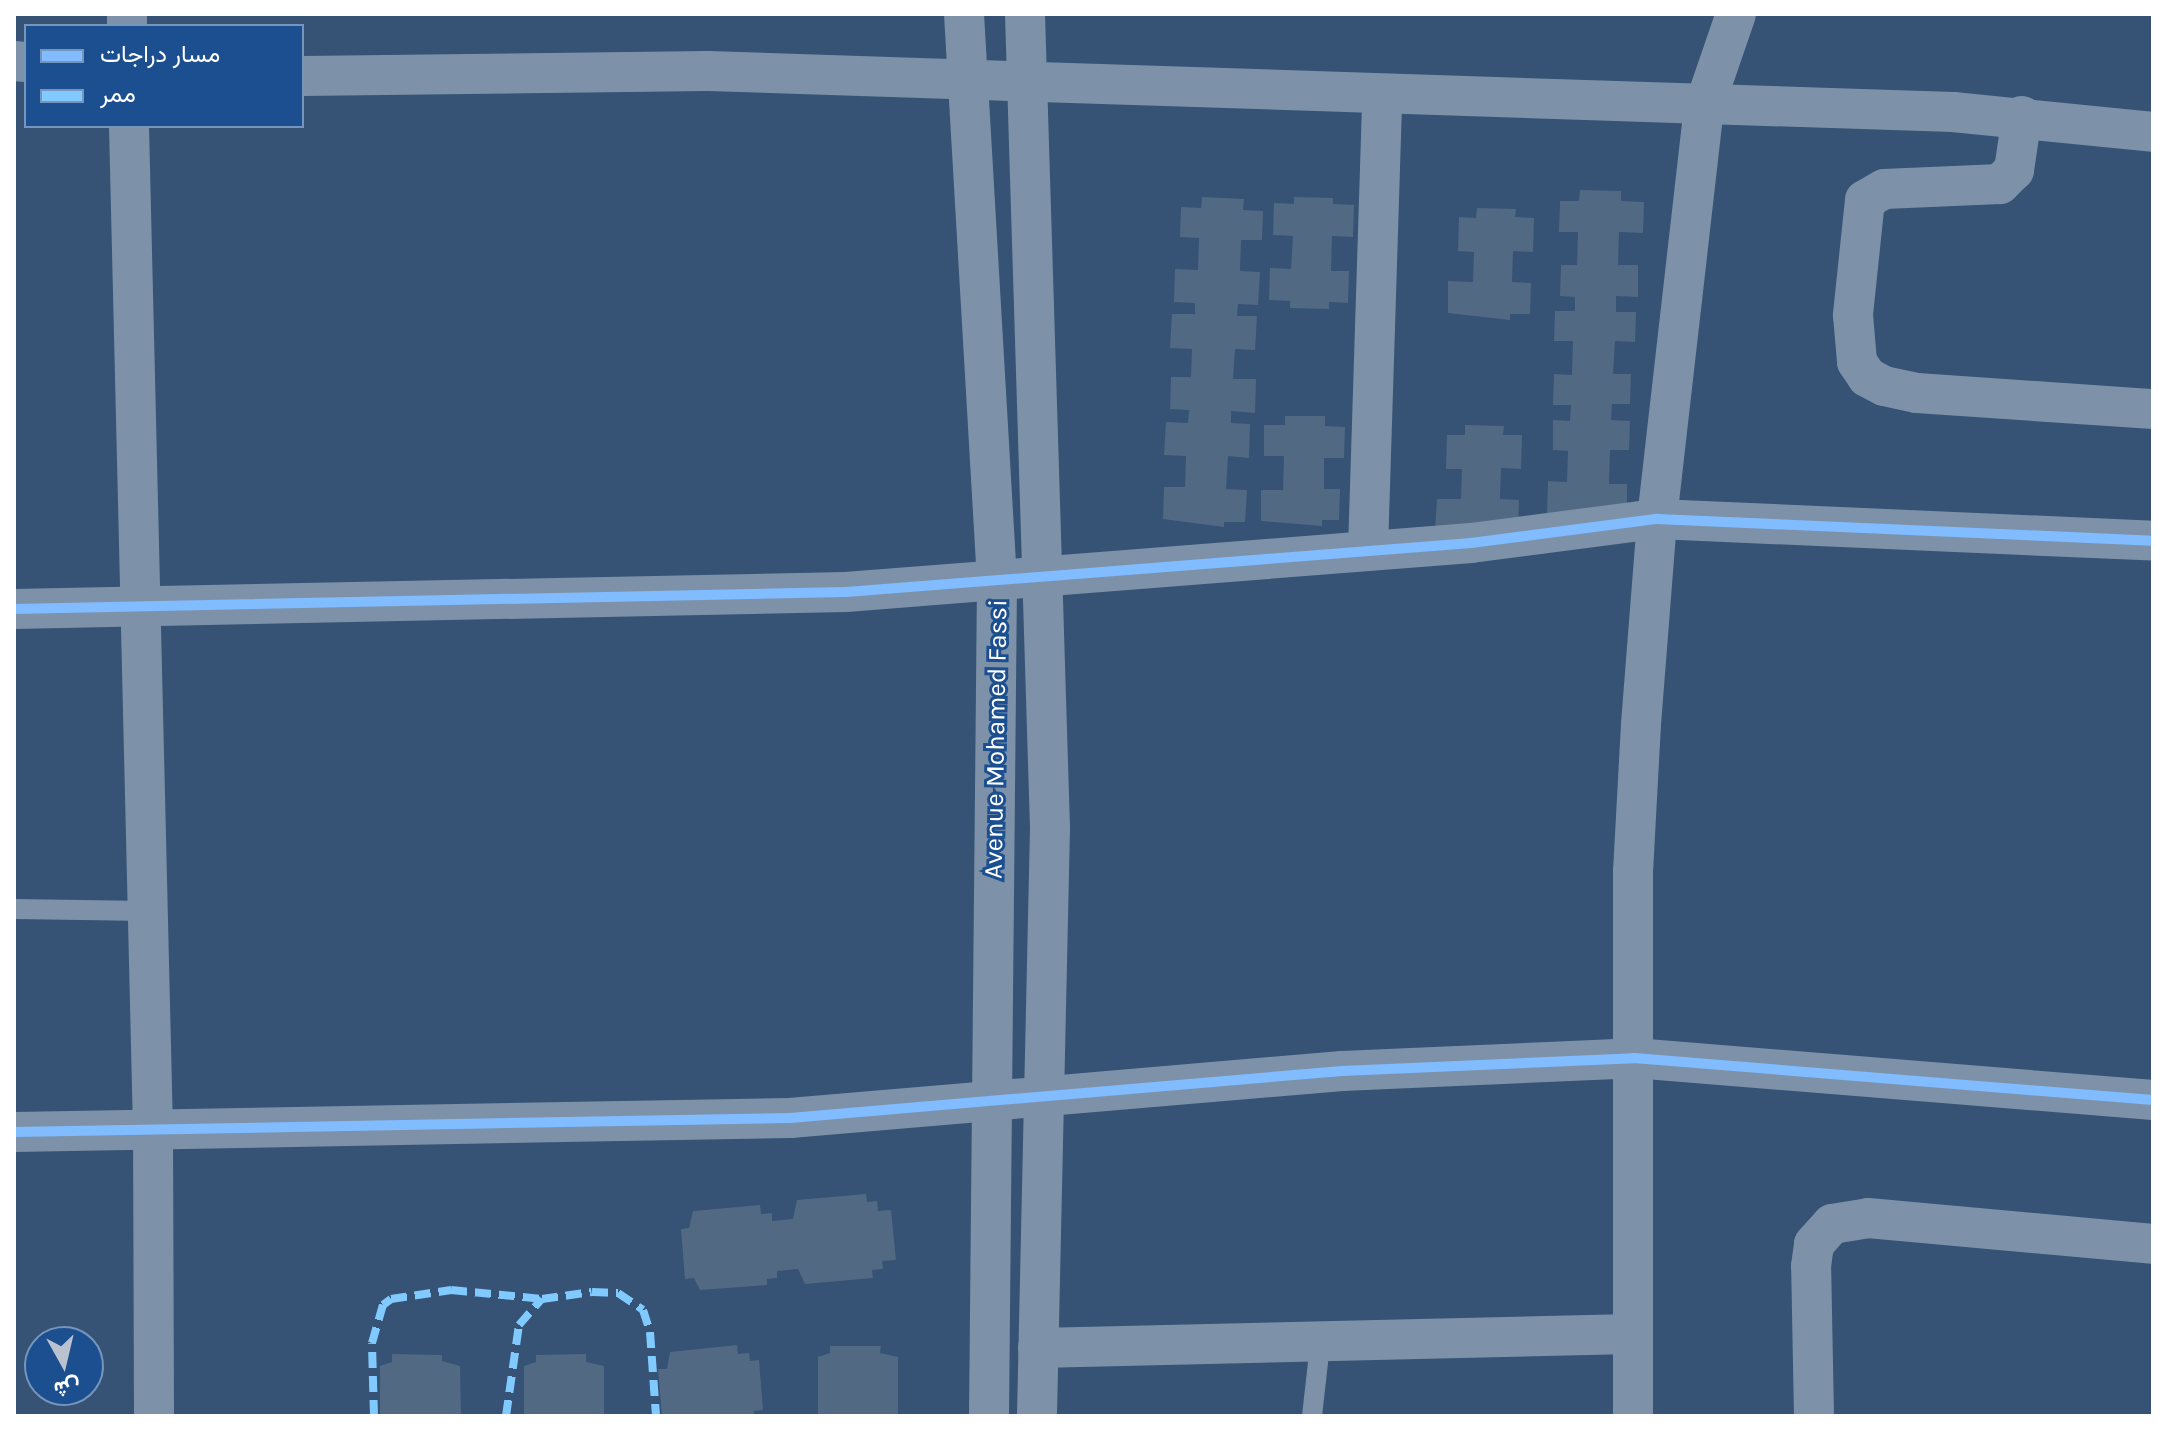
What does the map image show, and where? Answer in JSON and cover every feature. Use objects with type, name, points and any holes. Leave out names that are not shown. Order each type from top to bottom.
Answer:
[{"type":"street","name":"Avenue Mohamed Fassi","points":[[964,14],[997,582],[989,1416]]},
{"type":"street","name":"Avenue Mohamed Fassi","points":[[1025,14],[1045,578],[1050,828],[1037,1416]]},
{"type":"street","points":[[1633,1416],[1633,872],[1657,519],[1704,107],[1736,14]]},
{"type":"street","points":[[304,76],[708,71],[2022,116],[2153,132]]},
{"type":"street","points":[[1368,550],[1382,96]]},
{"type":"street","points":[[2022,116],[2014,170],[2000,184],[1884,189],[1865,200],[1853,315],[1857,362],[1867,377],[1884,386],[1917,393],[2153,409]]},
{"type":"street","points":[[129,128],[153,1128],[154,1416]]},
{"type":"street","points":[[14,609],[692,596],[997,582],[1564,534],[1657,519],[2153,541]]},
{"type":"street","points":[[14,1132],[790,1118],[1342,1071],[1634,1058],[2153,1100]]},
{"type":"street","points":[[1814,1416],[1811,1266],[1814,1244],[1832,1224],[1868,1218],[2153,1244]]},
{"type":"street","points":[[1038,1348],[1320,1345],[1632,1334]]},
{"type":"lane","points":[[14,909],[148,911]]},
{"type":"lane","points":[[1312,1416],[1320,1345]]},
{"type":"building","points":[[1580,190],[1621,191],[1621,201],[1644,202],[1643,233],[1619,232],[1618,265],[1638,265],[1638,297],[1616,296],[1616,312],[1636,312],[1635,342],[1615,341],[1613,374],[1631,374],[1630,404],[1612,404],[1611,420],[1630,421],[1629,450],[1610,450],[1609,484],[1627,484],[1627,516],[1547,513],[1548,481],[1567,482],[1568,451],[1553,450],[1553,420],[1570,421],[1571,405],[1553,405],[1554,374],[1572,375],[1573,341],[1554,341],[1555,311],[1575,311],[1575,297],[1560,296],[1561,265],[1577,265],[1578,232],[1559,232],[1560,201],[1579,201]]},
{"type":"building","points":[[1202,197],[1244,199],[1243,210],[1263,211],[1262,240],[1241,240],[1240,271],[1260,272],[1258,305],[1238,304],[1237,316],[1257,316],[1255,350],[1235,349],[1233,379],[1256,379],[1255,413],[1231,411],[1231,423],[1250,424],[1249,458],[1228,456],[1226,489],[1247,490],[1245,522],[1224,522],[1224,527],[1163,519],[1164,487],[1185,487],[1186,456],[1164,455],[1166,422],[1188,423],[1189,410],[1170,409],[1171,377],[1191,377],[1192,349],[1170,348],[1172,314],[1195,314],[1195,303],[1174,302],[1175,269],[1198,270],[1199,238],[1180,237],[1181,207],[1201,208]]},
{"type":"building","points":[[1294,197],[1333,198],[1333,204],[1354,205],[1353,237],[1332,236],[1331,271],[1349,271],[1348,303],[1329,302],[1329,309],[1290,308],[1290,301],[1269,300],[1270,268],[1291,269],[1293,236],[1273,235],[1274,203],[1294,204]]},
{"type":"building","points":[[1477,208],[1516,209],[1515,217],[1534,218],[1533,252],[1513,251],[1512,282],[1531,283],[1530,314],[1510,314],[1510,320],[1448,313],[1448,281],[1473,282],[1474,252],[1458,251],[1459,217],[1476,218]]},
{"type":"building","points":[[1285,416],[1325,416],[1325,426],[1345,427],[1344,458],[1324,458],[1324,489],[1340,489],[1339,520],[1322,520],[1322,526],[1261,521],[1261,490],[1283,490],[1284,456],[1264,456],[1264,425],[1285,425]]},
{"type":"building","points":[[1465,425],[1504,426],[1503,435],[1522,435],[1521,469],[1501,468],[1500,499],[1519,500],[1518,531],[1435,530],[1437,499],[1461,499],[1462,469],[1446,469],[1447,435],[1465,435]]},
{"type":"building","points":[[866,1194],[867,1202],[877,1201],[878,1211],[891,1210],[896,1260],[882,1261],[883,1269],[872,1270],[873,1278],[805,1284],[798,1269],[777,1271],[777,1278],[767,1279],[767,1285],[700,1290],[694,1278],[685,1279],[681,1229],[689,1228],[693,1211],[760,1205],[761,1214],[772,1213],[772,1221],[793,1219],[797,1200]]},
{"type":"building","points":[[737,1345],[738,1354],[749,1353],[750,1361],[759,1360],[763,1410],[754,1411],[754,1416],[662,1416],[658,1369],[667,1369],[670,1352]]},
{"type":"building","points":[[830,1346],[881,1346],[880,1353],[898,1357],[898,1416],[818,1416],[818,1357],[830,1353]]},
{"type":"building","points":[[392,1354],[442,1355],[442,1361],[460,1366],[461,1416],[380,1416],[380,1366],[392,1362]]},
{"type":"building","points":[[586,1354],[586,1362],[604,1366],[604,1416],[524,1416],[524,1366],[536,1362],[536,1355]]},
{"type":"marked path","points":[[374,1416],[372,1343],[383,1305],[391,1299],[451,1290],[542,1299]]},
{"type":"marked path","points":[[506,1416],[519,1325],[542,1299],[592,1292],[618,1293],[643,1310],[650,1332],[656,1416]]},
{"type":"cycle path","points":[[14,609],[846,592],[1471,543],[1657,519],[2153,541]]},
{"type":"cycle path","points":[[14,1132],[790,1118],[1342,1071],[1634,1058],[2153,1100]]}]
